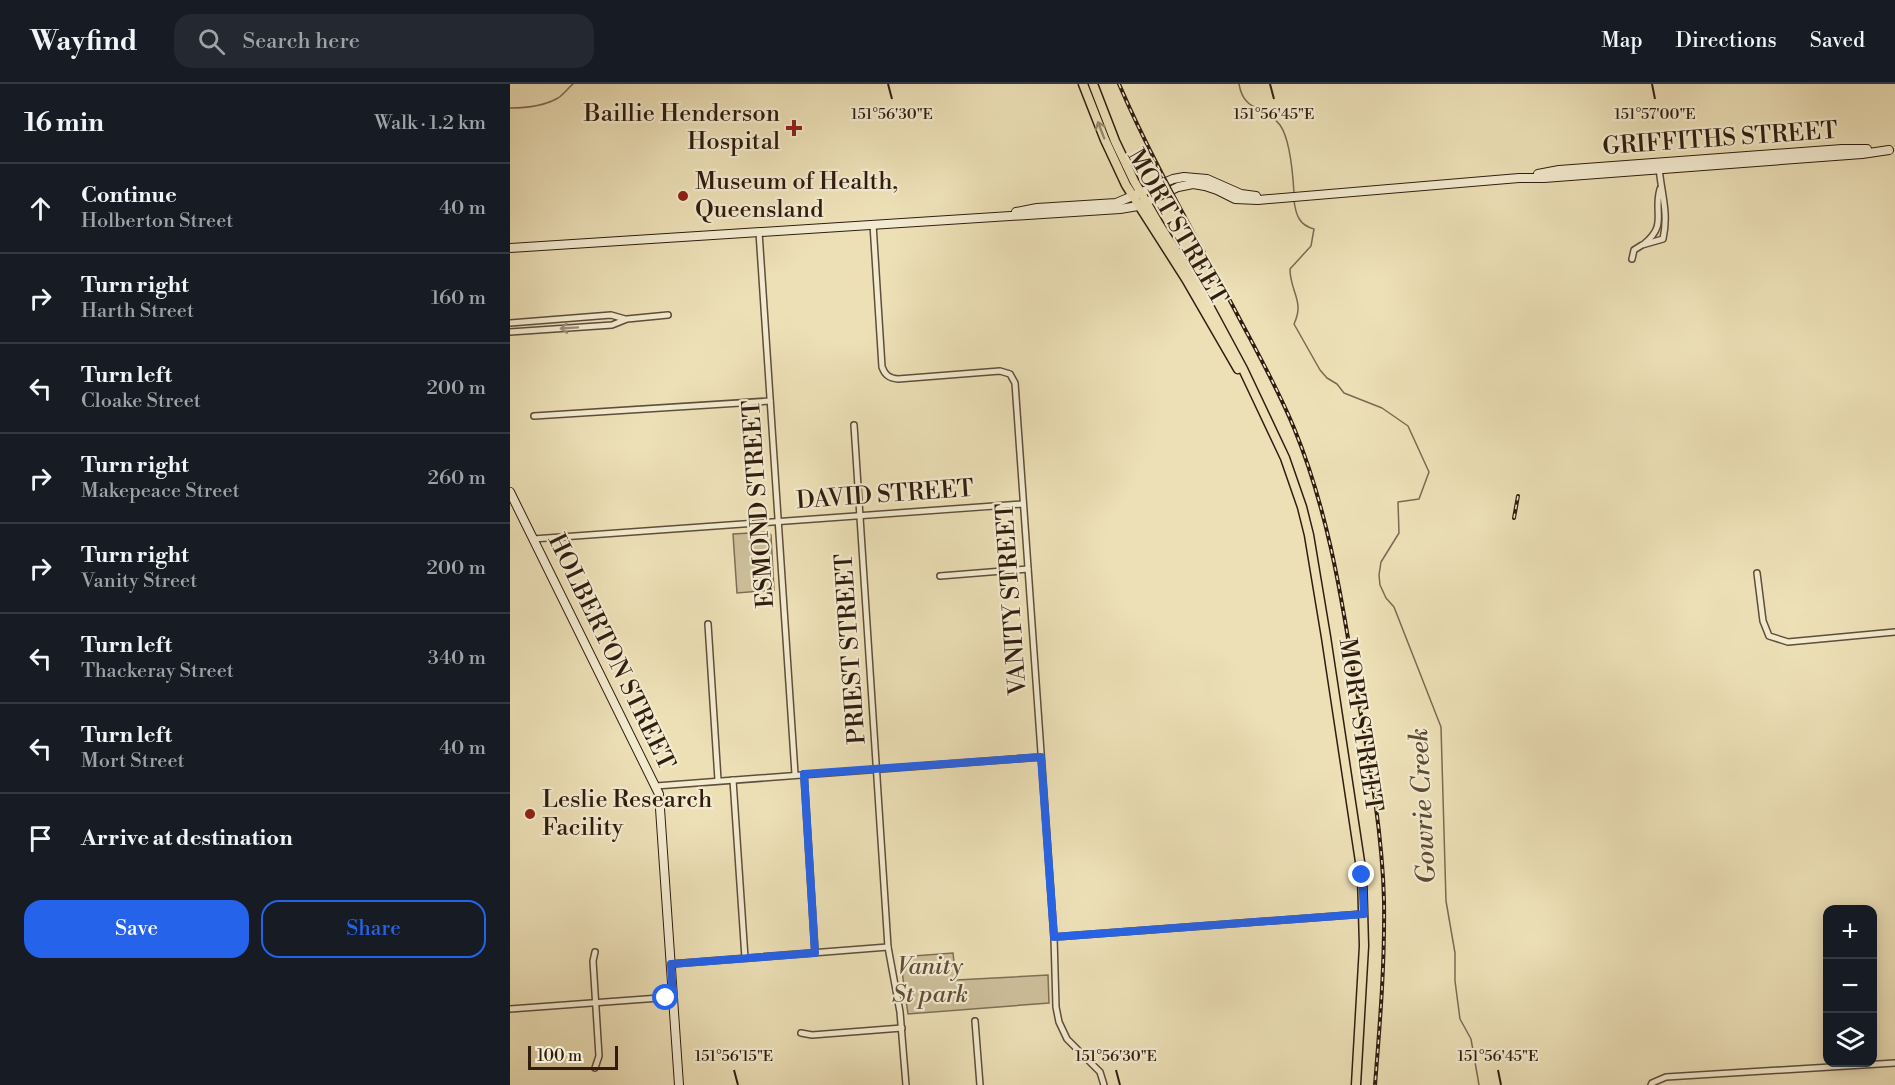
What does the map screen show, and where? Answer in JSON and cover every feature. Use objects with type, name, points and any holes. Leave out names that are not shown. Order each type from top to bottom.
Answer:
[{"type":"main road","name":"MORT STREET","points":[[1083,84],[1105,140],[1143,204],[1215,315],[1243,369],[1285,458],[1302,507],[1309,535],[1362,875],[1364,946],[1356,1085]]},
{"type":"main road","name":"MORT STREET","points":[[1093,84],[1137,194]]},
{"type":"street","name":"GRIFFITHS STREET","points":[[1143,204],[1178,187],[1193,184],[1210,188],[1235,199],[1258,200],[1519,178],[1544,178],[1659,166],[1862,154],[1892,150]]},
{"type":"street","points":[[1632,259],[1635,250],[1652,237],[1658,228],[1659,166]]},
{"type":"street","name":"GRIFFITHS STREET","points":[[1006,215],[1037,208],[1116,203],[1173,179],[1184,177],[1216,182],[1241,194],[1263,198]]},
{"type":"street","points":[[1642,245],[1663,239],[1666,223],[1664,194],[1660,189]]},
{"type":"street","points":[[510,248],[1006,215],[1023,216],[1143,204]]},
{"type":"street","name":"VANITY STREET","points":[[873,224],[882,367],[885,374],[898,379],[1000,371],[1010,374],[1015,383],[1054,937],[1056,1007],[1059,1022],[1067,1039],[1100,1072],[1104,1085]]},
{"type":"street","name":"ESMOND STREET","points":[[759,232],[795,774]]},
{"type":"street","points":[[510,323],[611,315],[627,319]]},
{"type":"street","points":[[510,332],[612,325],[627,319],[668,315]]},
{"type":"street","points":[[534,416],[770,401]]},
{"type":"street","name":"PRIEST STREET","points":[[854,425],[888,947],[902,1028],[906,1085]]},
{"type":"street","name":"HOLBERTON STREET","points":[[510,492],[659,794],[679,1085]]},
{"type":"street","name":"DAVID STREET","points":[[533,538],[1023,504]]},
{"type":"street","points":[[940,576],[1028,569]]},
{"type":"street","points":[[1757,573],[1763,621],[1769,636],[1788,642],[1895,633]]},
{"type":"street","points":[[708,624],[718,780]]},
{"type":"street","points":[[656,786],[1041,757]]},
{"type":"street","points":[[804,774],[815,953]]},
{"type":"street","points":[[733,780],[745,958]]},
{"type":"street","points":[[1054,937],[1364,914]]},
{"type":"street","points":[[671,964],[888,947]]},
{"type":"street","points":[[595,951],[593,961],[599,1056],[595,1068]]},
{"type":"street","points":[[510,1009],[673,997]]},
{"type":"street","points":[[975,1021],[980,1085]]},
{"type":"street","points":[[801,1033],[812,1035],[902,1028]]},
{"type":"street","points":[[1651,1084],[1666,1077],[1895,1063]]},
{"type":"green space","points":[[768,532],[771,535],[774,590],[737,593],[733,534]]},
{"type":"green space","name":"Vanity St park","points":[[953,953],[956,980],[1048,975],[1049,1003],[908,1014],[900,957]]},
{"type":"waterway","points":[[510,108],[547,103],[558,98],[573,84]]},
{"type":"waterway","name":"Gowrie Creek","points":[[1239,84],[1245,100],[1268,114],[1280,125],[1290,158],[1294,193]]},
{"type":"waterway","name":"Gowrie Creek","points":[[1294,201],[1299,219],[1314,229],[1311,246],[1290,269],[1298,303],[1294,324],[1320,370],[1327,378],[1337,384],[1344,393],[1382,408],[1408,426],[1429,472],[1419,499],[1398,502],[1399,533],[1381,562],[1379,575],[1380,585],[1386,598],[1394,607],[1441,727],[1446,901],[1455,953],[1455,981],[1460,1019],[1471,1039],[1479,1085]]},
{"type":"railway","points":[[1119,84],[1161,171],[1281,399],[1305,457],[1331,547],[1373,784],[1383,871],[1384,946],[1375,1085]]},
{"type":"railway","points":[[1514,518],[1518,496]]},
{"type":"place","name":"Baillie Henderson Hospital","points":[[794,128]]},
{"type":"place","name":"Museum of Health, Queensland","points":[[683,196]]},
{"type":"place","name":"Leslie Research Facility","points":[[530,814]]},
{"type":"route","points":[[666,998],[673,997],[671,964],[815,953],[804,774],[1041,757],[1054,937],[1364,914],[1362,875]]}]
